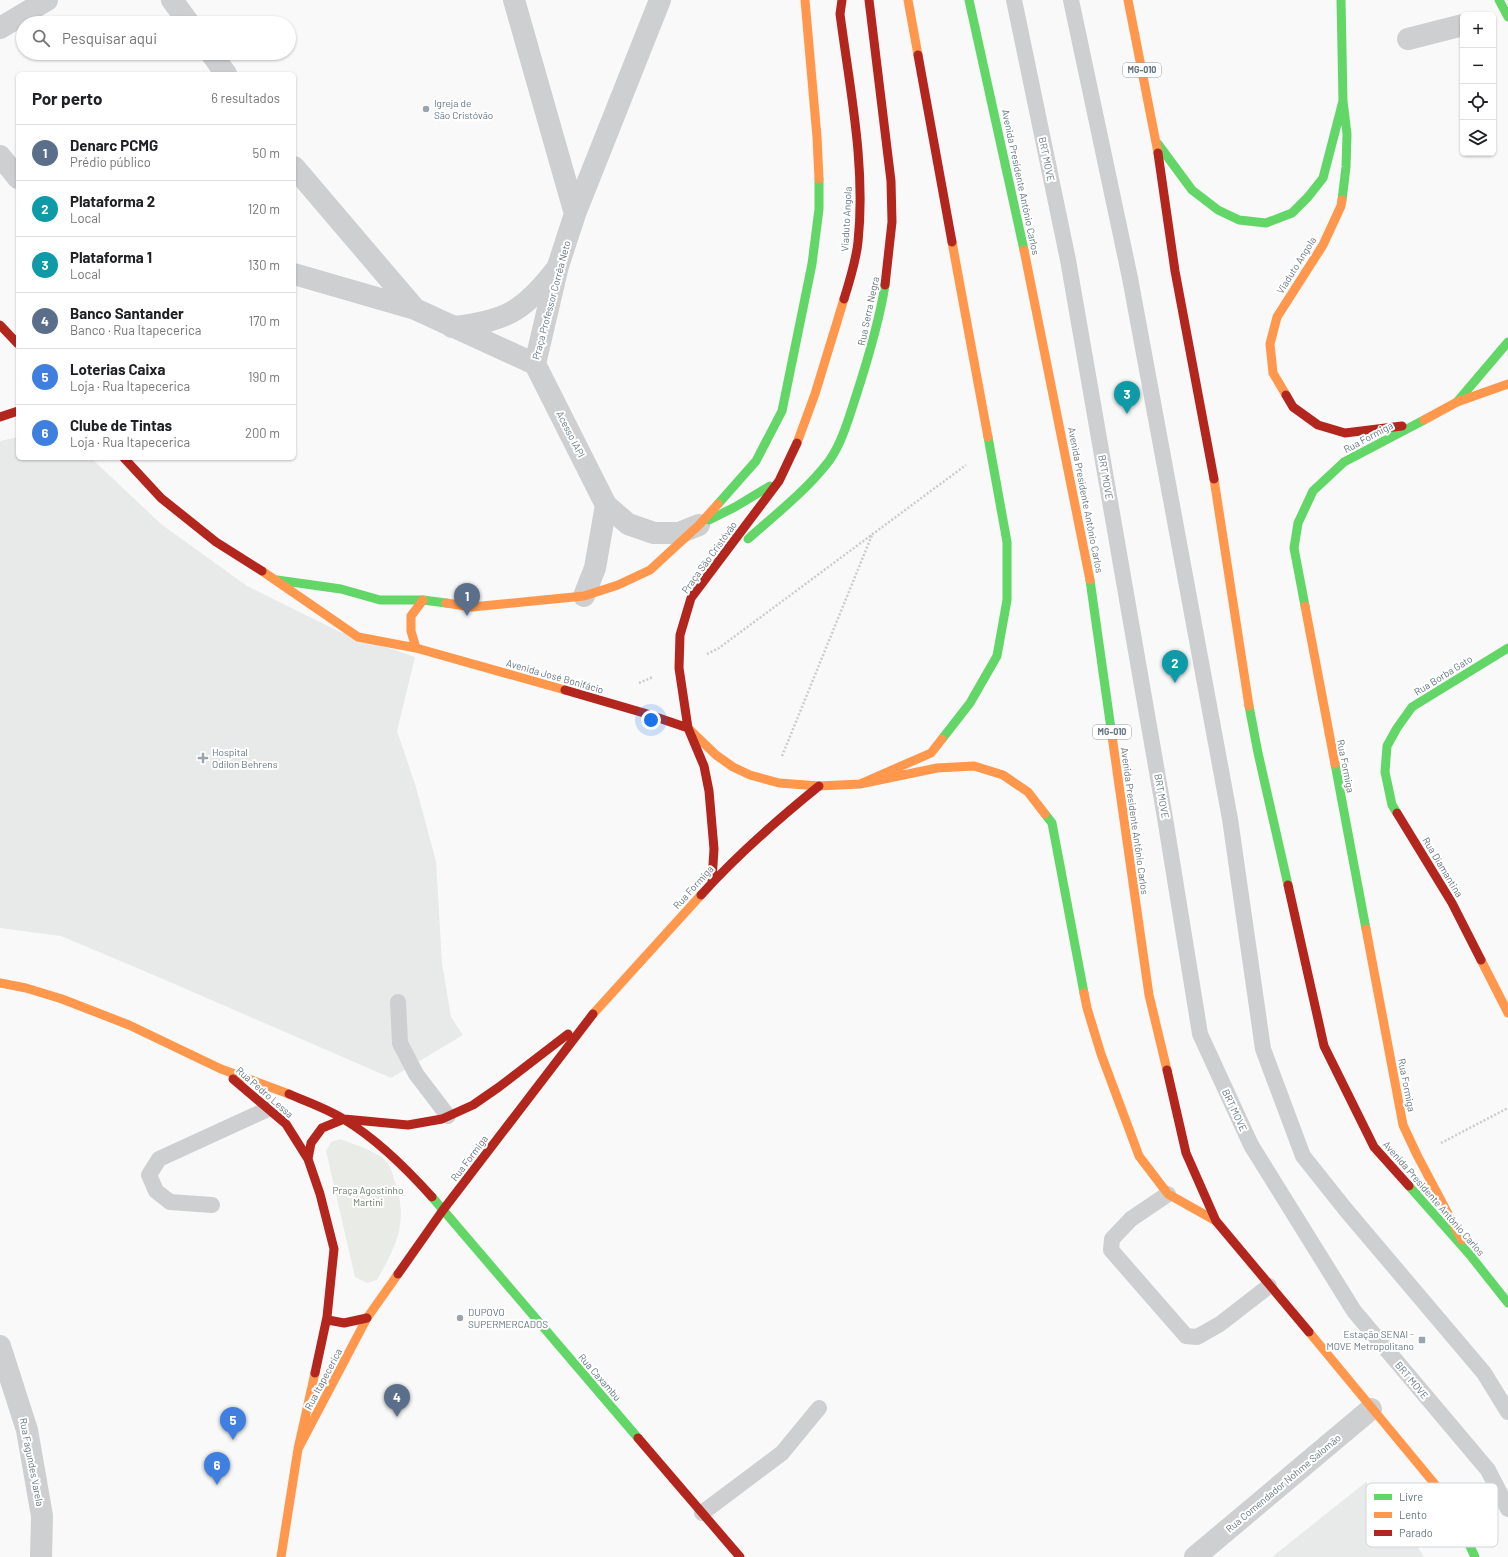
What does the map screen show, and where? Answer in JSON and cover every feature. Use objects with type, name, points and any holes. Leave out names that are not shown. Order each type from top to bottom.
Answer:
[{"type":"main road","points":[[699,525],[756,461],[768,440],[782,410],[799,332],[812,264],[819,209],[817,138],[805,0]]},
{"type":"main road","name":"Viaduto Angola","points":[[792,455],[815,394],[851,276],[858,243],[860,204],[859,165],[856,121],[840,14],[842,0]]},
{"type":"main road","name":"Rua Serra Negra","points":[[713,570],[812,482],[830,459],[846,426],[872,347],[881,312],[890,258],[892,222],[891,181],[869,0]]},
{"type":"main road","points":[[860,784],[931,753],[970,703],[997,656],[1007,600],[1007,542],[908,0]]},
{"type":"main road","name":"Avenida Presidente Antônio Carlos","points":[[969,0],[1028,267],[1088,561],[1149,995],[1186,1153],[1216,1221],[1371,1409],[1434,1483]]},
{"type":"main road","name":"Avenida Presidente Antônio Carlos","points":[[1128,0],[1156,141],[1175,271],[1214,476],[1245,682],[1258,753],[1324,1046],[1374,1147],[1470,1255],[1508,1303]]},
{"type":"main road","name":"Viaduto Angola","points":[[1341,0],[1343,101],[1347,134],[1346,167],[1341,206],[1323,245],[1277,317],[1270,344],[1273,374],[1293,407],[1318,425],[1345,433],[1415,425]]},
{"type":"main road","points":[[1156,141],[1192,190],[1218,210],[1239,220],[1266,223],[1292,212],[1308,197],[1323,178],[1343,101]]},
{"type":"main road","points":[[0,325],[16,342]]},
{"type":"main road","points":[[1457,402],[1508,342]]},
{"type":"main road","name":"Rua Formiga","points":[[1470,1255],[1417,1155],[1403,1125],[1294,548],[1298,523],[1313,492],[1344,462],[1457,402],[1508,384]]},
{"type":"main road","points":[[0,417],[16,412]]},
{"type":"main road","name":"Praça São Cristóvão","points":[[688,728],[679,668],[680,635],[691,598],[779,481],[792,455]]},
{"type":"main road","name":"Avenida José Bonifácio","points":[[126,460],[161,498],[216,542],[277,580],[358,637],[416,648],[644,713],[688,728]]},
{"type":"main road","points":[[699,525],[735,507],[779,481]]},
{"type":"main road","name":"Avenida José Bonifácio","points":[[277,580],[341,589],[380,600],[423,600],[472,607],[584,596],[618,585],[650,570],[699,525]]},
{"type":"main road","points":[[416,648],[411,631],[411,616],[423,600]]},
{"type":"main road","name":"Rua Borba Gato","points":[[1397,728],[1412,707],[1508,648]]},
{"type":"main road","points":[[688,728],[724,761],[750,775],[779,783],[819,786],[860,784],[937,768],[974,766],[1003,775],[1028,792],[1052,823],[1088,1008],[1101,1054],[1139,1156],[1168,1194],[1216,1221]]},
{"type":"main road","points":[[688,728],[704,766],[709,791],[714,849],[712,881]]},
{"type":"main road","name":"Rua Diamantina","points":[[1397,728],[1387,746],[1384,772],[1392,804],[1452,903],[1508,1013]]},
{"type":"main road","name":"Rua Formiga","points":[[367,1318],[444,1210],[593,1014],[712,881],[773,823],[819,786]]},
{"type":"main road","name":"Rua Pedro Lessa","points":[[0,983],[26,988],[69,1001],[129,1025],[221,1069],[279,1090],[344,1119],[383,1147],[417,1180],[444,1210]]},
{"type":"main road","name":"Rua Formiga","points":[[344,1119],[380,1124],[408,1125],[442,1119],[473,1105],[499,1087],[593,1014]]},
{"type":"main road","name":"Rua Pedro Lessa","points":[[221,1069],[286,1124],[308,1159],[320,1194],[334,1249],[327,1317]]},
{"type":"main road","points":[[308,1159],[311,1143],[322,1128],[344,1119]]},
{"type":"main road","name":"Rua Caxambu","points":[[444,1210],[740,1557]]},
{"type":"main road","points":[[327,1317],[328,1320],[344,1323],[367,1318]]},
{"type":"main road","name":"Rua Itapecerica","points":[[282,1557],[298,1449],[327,1317]]},
{"type":"main road","name":"Rua Itapecerica","points":[[298,1449],[367,1318]]},
{"type":"main road","name":"Avenida Presidente Antônio Carlos","points":[[1470,1547],[1475,1557]]},
{"type":"street","points":[[20,16],[47,0]]},
{"type":"street","points":[[172,0],[184,16]]},
{"type":"street","points":[[514,0],[575,214]]},
{"type":"street","name":"Praça Professor Corrêa Neto","points":[[296,169],[415,309],[534,364],[558,266],[575,214],[660,0]]},
{"type":"street","points":[[0,28],[16,18]]},
{"type":"street","points":[[1408,39],[1460,26]]},
{"type":"street","points":[[216,60],[225,72]]},
{"type":"street","points":[[0,156],[16,176]]},
{"type":"street","points":[[452,327],[476,325],[502,317],[522,306],[540,290],[558,266]]},
{"type":"street","points":[[296,275],[415,309]]},
{"type":"street","name":"Acesso IAPI","points":[[534,364],[606,505],[628,524],[654,534],[679,533],[699,525]]},
{"type":"street","points":[[584,596],[595,568],[606,505]]},
{"type":"street","name":"Rua Fagundes Varela","points":[[0,1346],[27,1430],[42,1516],[41,1557]]},
{"type":"street","name":"Rua Comendador Nohme Salomão","points":[[1195,1557],[1371,1409]]},
{"type":"lane","name":"BRT MOVE","points":[[1014,0],[1068,260],[1166,818],[1200,1034],[1251,1145],[1354,1311],[1488,1470],[1495,1483]]},
{"type":"lane","points":[[1070,0],[1130,278],[1230,819],[1263,1049],[1303,1156],[1346,1210],[1484,1373],[1508,1412]]},
{"type":"lane","points":[[398,1002],[400,1044],[416,1074],[448,1116]]},
{"type":"lane","points":[[212,1205],[170,1202],[156,1191],[149,1175],[159,1158],[268,1109]]},
{"type":"lane","points":[[1168,1194],[1131,1219],[1112,1239],[1111,1250],[1186,1336],[1197,1337],[1220,1324],[1269,1286]]},
{"type":"lane","points":[[702,1512],[718,1502],[782,1453],[819,1408]]},
{"type":"lane","name":"BRT MOVE","points":[[1498,1490],[1508,1509]]},
{"type":"path","points":[[644,713],[633,684],[679,668],[718,648],[966,464]]},
{"type":"path","points":[[750,775],[782,757],[872,534]]},
{"type":"path","points":[[1417,1155],[1508,1108]]},
{"type":"shaded area","name":"Hospital Odilon Behrens","points":[[16,437],[16,460],[93,460],[161,524],[247,586],[338,631],[415,657],[397,731],[415,784],[436,861],[442,963],[451,1017],[463,1035],[391,1078],[61,936],[0,928],[0,441]]},
{"type":"shaded area","points":[[1366,1482],[1366,1547],[1418,1547],[1424,1557],[1272,1557]]},
{"type":"green space","name":"Praça Agostinho Martini","points":[[340,1139],[383,1158],[390,1166],[399,1196],[401,1209],[400,1222],[395,1245],[377,1280],[367,1283],[355,1277],[326,1151],[331,1142]]},
{"type":"traffic: fast","points":[[969,0],[1024,250]]},
{"type":"traffic: fast","points":[[1341,0],[1343,101],[1347,134],[1346,167],[1342,200]]},
{"type":"traffic: fast","points":[[1499,0],[1508,17]]},
{"type":"traffic: fast","points":[[1158,144],[1192,190],[1218,210],[1239,220],[1266,223],[1292,213],[1308,197],[1323,178],[1343,101]]},
{"type":"traffic: fast","points":[[718,504],[756,461],[782,411],[812,264],[819,209],[819,179]]},
{"type":"traffic: fast","points":[[748,539],[801,492],[820,472],[834,454],[845,430],[865,368],[883,299],[885,285]]},
{"type":"traffic: fast","points":[[1457,402],[1508,342]]},
{"type":"traffic: fast","points":[[1305,606],[1294,548],[1298,523],[1313,491],[1344,462],[1424,420]]},
{"type":"traffic: fast","points":[[942,739],[970,703],[997,656],[1007,600],[1007,542],[988,437]]},
{"type":"traffic: fast","points":[[709,520],[735,507],[770,486]]},
{"type":"traffic: fast","points":[[277,580],[341,589],[380,600],[423,600],[446,603]]},
{"type":"traffic: fast","points":[[1090,580],[1112,736]]},
{"type":"traffic: fast","points":[[1397,813],[1392,805],[1385,772],[1387,746],[1397,728],[1412,707],[1508,648]]},
{"type":"traffic: fast","points":[[1249,706],[1258,753],[1288,885]]},
{"type":"traffic: fast","points":[[1335,764],[1366,929]]},
{"type":"traffic: fast","points":[[1045,814],[1052,823],[1084,993]]},
{"type":"traffic: fast","points":[[1409,1186],[1470,1255],[1508,1303]]},
{"type":"traffic: fast","points":[[432,1197],[638,1438]]},
{"type":"traffic: fast","points":[[1470,1547],[1475,1557]]},
{"type":"traffic: slow","points":[[805,0],[817,137],[819,179]]},
{"type":"traffic: slow","points":[[908,0],[918,55]]},
{"type":"traffic: slow","points":[[1128,0],[1158,153]]},
{"type":"traffic: slow","points":[[1286,395],[1273,373],[1270,344],[1277,317],[1323,245],[1341,206],[1342,200]]},
{"type":"traffic: slow","points":[[952,242],[988,437]]},
{"type":"traffic: slow","points":[[1024,250],[1090,580]]},
{"type":"traffic: slow","points":[[797,443],[815,394],[844,299]]},
{"type":"traffic: slow","points":[[1424,420],[1457,402],[1508,384]]},
{"type":"traffic: slow","points":[[1214,479],[1249,706]]},
{"type":"traffic: slow","points":[[446,603],[472,607],[584,596],[618,585],[650,570],[699,525],[718,504]]},
{"type":"traffic: slow","points":[[262,571],[358,637],[416,648],[565,690]]},
{"type":"traffic: slow","points":[[416,648],[411,631],[411,616],[423,600]]},
{"type":"traffic: slow","points":[[1305,606],[1335,764]]},
{"type":"traffic: slow","points":[[688,728],[716,755],[733,767],[750,775],[779,783],[819,786],[860,784],[931,753],[942,739]]},
{"type":"traffic: slow","points":[[1112,736],[1149,995],[1167,1070]]},
{"type":"traffic: slow","points":[[860,784],[937,768],[974,766],[1003,775],[1028,792],[1045,814]]},
{"type":"traffic: slow","points":[[593,1014],[701,895]]},
{"type":"traffic: slow","points":[[1366,929],[1403,1125],[1417,1155],[1462,1240]]},
{"type":"traffic: slow","points":[[1481,960],[1508,1013]]},
{"type":"traffic: slow","points":[[0,983],[26,988],[62,999],[129,1025],[221,1069],[289,1094]]},
{"type":"traffic: slow","points":[[1084,993],[1101,1054],[1139,1156],[1168,1194],[1216,1221]]},
{"type":"traffic: slow","points":[[298,1449],[367,1318],[398,1274]]},
{"type":"traffic: slow","points":[[1309,1332],[1434,1483]]},
{"type":"traffic: slow","points":[[281,1557],[298,1449],[315,1373]]},
{"type":"traffic: jam","points":[[842,0],[840,14],[856,128],[860,185],[858,242],[844,299]]},
{"type":"traffic: jam","points":[[869,0],[891,181],[892,222],[885,285]]},
{"type":"traffic: jam","points":[[918,55],[952,242]]},
{"type":"traffic: jam","points":[[1158,153],[1175,271],[1214,479]]},
{"type":"traffic: jam","points":[[0,325],[16,342]]},
{"type":"traffic: jam","points":[[1286,395],[1293,407],[1318,425],[1345,433],[1402,426]]},
{"type":"traffic: jam","points":[[0,417],[16,412]]},
{"type":"traffic: jam","points":[[688,728],[679,668],[680,635],[691,598],[779,481],[797,443]]},
{"type":"traffic: jam","points":[[126,460],[161,498],[216,542],[262,571]]},
{"type":"traffic: jam","points":[[565,690],[644,713],[688,728],[704,766],[709,791],[714,849],[712,881]]},
{"type":"traffic: jam","points":[[701,895],[758,838],[819,786]]},
{"type":"traffic: jam","points":[[1397,813],[1452,903],[1481,960]]},
{"type":"traffic: jam","points":[[1288,885],[1324,1046],[1374,1147],[1409,1186]]},
{"type":"traffic: jam","points":[[398,1274],[443,1210],[593,1014]]},
{"type":"traffic: jam","points":[[308,1159],[311,1143],[322,1128],[344,1119],[408,1125],[442,1119],[473,1105],[568,1034]]},
{"type":"traffic: jam","points":[[1167,1070],[1186,1153],[1216,1221],[1309,1332]]},
{"type":"traffic: jam","points":[[233,1079],[286,1124],[308,1159],[320,1194],[334,1249],[327,1317],[315,1373]]},
{"type":"traffic: jam","points":[[289,1094],[332,1112],[369,1136],[391,1155],[432,1197]]},
{"type":"traffic: jam","points":[[327,1317],[328,1320],[344,1323],[367,1318]]},
{"type":"traffic: jam","points":[[638,1438],[740,1557]]},
{"type":"place","name":"Igreja de São Cristóvão","points":[[426,109]]},
{"type":"place","name":"Plataforma 1","points":[[1127,414]]},
{"type":"place","name":"Denarc PCMG","points":[[467,616]]},
{"type":"place","name":"Plataforma 2","points":[[1175,683]]},
{"type":"place","name":"Hospital Odilon Behrens","points":[[203,758]]},
{"type":"place","name":"DUPOVO SUPERMERCADOS","points":[[460,1318]]},
{"type":"place","name":"Estação SENAI - MOVE Metropolitano","points":[[1422,1340]]},
{"type":"place","name":"Banco Santander","points":[[397,1417]]},
{"type":"place","name":"Loterias Caixa","points":[[233,1440]]},
{"type":"place","name":"Clube de Tintas","points":[[217,1485]]}]
